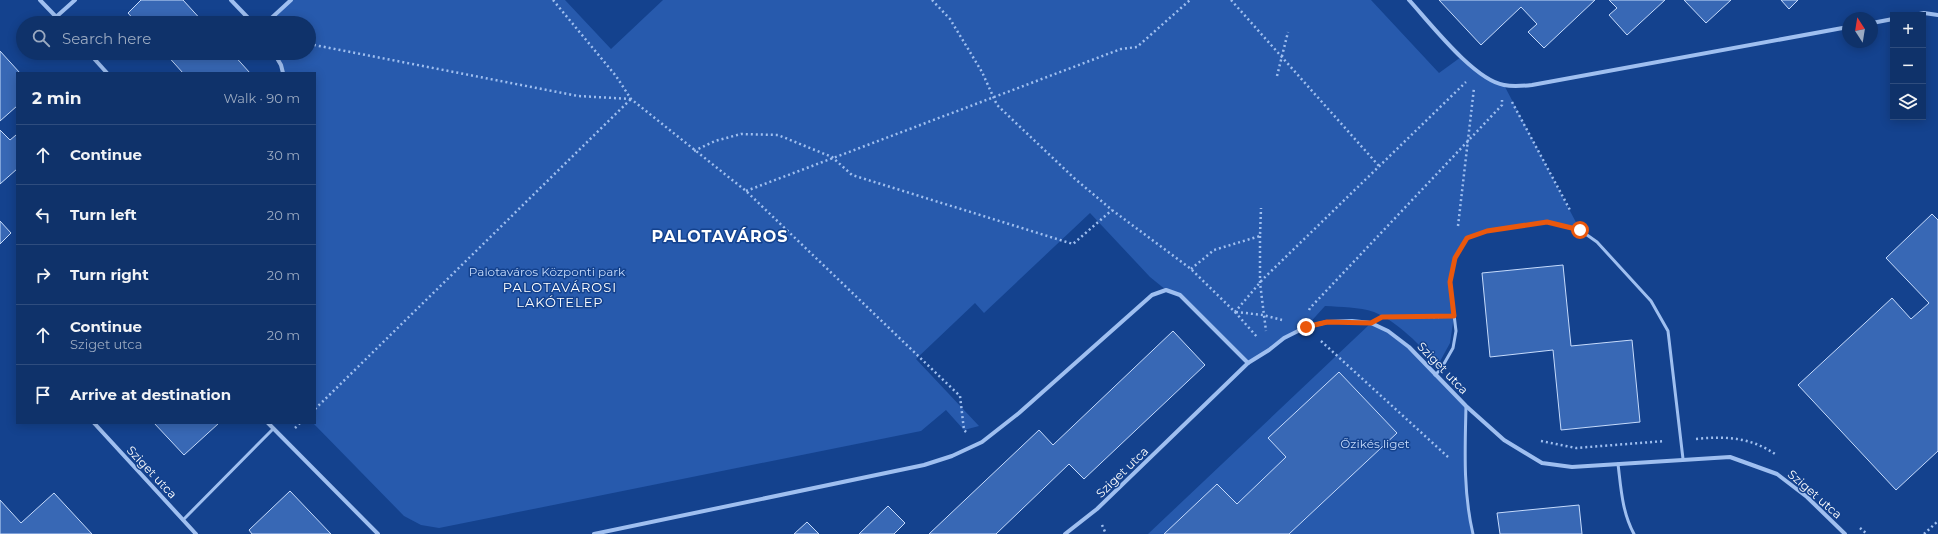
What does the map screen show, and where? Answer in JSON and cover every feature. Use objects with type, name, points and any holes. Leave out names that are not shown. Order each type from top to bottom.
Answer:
[{"type":"street","points":[[40,0],[55,16]]},
{"type":"street","points":[[57,16],[75,0]]},
{"type":"street","points":[[230,0],[246,16]]},
{"type":"street","points":[[273,16],[290,0]]},
{"type":"street","points":[[1409,0],[1461,57],[1483,77],[1504,85],[1532,85],[1842,28]]},
{"type":"street","points":[[1926,13],[1938,15]]},
{"type":"street","points":[[1878,22],[1890,20]]},
{"type":"street","points":[[95,60],[106,72]]},
{"type":"street","points":[[278,60],[283,72]]},
{"type":"street","points":[[594,534],[924,465],[952,456],[982,442],[1018,413],[1152,295],[1166,290],[1180,295],[1248,363]]},
{"type":"street","name":"Sziget utca","points":[[1065,534],[1097,510],[1248,363],[1269,350],[1284,338],[1306,327],[1327,322],[1371,323],[1388,332],[1409,347],[1466,406],[1504,440],[1542,463],[1572,467],[1730,457],[1777,474],[1807,497],[1845,534]]},
{"type":"street","name":"Sziget utca","points":[[95,424],[196,534]]},
{"type":"street","points":[[269,424],[378,534]]},
{"type":"lane","points":[[1435,375],[1441,369],[1453,348],[1456,331],[1450,282],[1455,258],[1467,238],[1487,231],[1547,222],[1580,230],[1597,242],[1651,301],[1668,331],[1680,440],[1684,459]]},
{"type":"lane","points":[[1466,406],[1465,473],[1468,514],[1473,534]]},
{"type":"lane","points":[[183,520],[273,428]]},
{"type":"lane","points":[[1618,464],[1622,502],[1628,522],[1634,534]]},
{"type":"path","points":[[553,0],[616,76],[631,99],[694,151],[746,191],[960,396],[964,430],[982,442]]},
{"type":"path","points":[[932,0],[950,18],[982,72],[994,96],[997,106],[1074,178],[1112,210],[1191,269],[1236,312],[1269,350]]},
{"type":"path","points":[[746,191],[832,157],[1121,49],[1137,47],[1190,0]]},
{"type":"path","points":[[1231,0],[1379,166]]},
{"type":"path","points":[[1277,76],[1288,32]]},
{"type":"path","points":[[316,45],[578,96],[631,99]]},
{"type":"path","points":[[1236,312],[1260,283],[1470,79]]},
{"type":"path","points":[[1458,227],[1474,81]]},
{"type":"path","points":[[1306,327],[1310,308],[1502,105],[1504,85]]},
{"type":"path","points":[[1504,85],[1580,230]]},
{"type":"path","points":[[316,407],[631,99]]},
{"type":"path","points":[[694,151],[715,141],[741,134],[778,135],[832,157],[852,175],[1073,244],[1112,210]]},
{"type":"path","points":[[1261,208],[1260,283],[1263,315],[1269,350]]},
{"type":"path","points":[[1191,269],[1214,250],[1260,236]]},
{"type":"path","points":[[1310,308],[1317,307]]},
{"type":"path","points":[[1236,312],[1263,315],[1306,327],[1465,473]]},
{"type":"path","points":[[1371,323],[1382,317],[1454,316]]},
{"type":"path","points":[[1535,439],[1576,448],[1723,436],[1762,445],[1780,457]]},
{"type":"path","points":[[1924,534],[1938,521]]},
{"type":"path","points":[[1856,524],[1867,534]]},
{"type":"green space","name":"Palotaváros Központi park","points":[[291,0],[565,0],[611,49],[663,0],[1371,0],[1439,73],[1461,57],[1483,77],[1504,85],[1580,230],[1547,222],[1487,231],[1467,238],[1455,258],[1450,282],[1454,316],[1450,343],[1438,365],[1409,335],[1383,316],[1362,309],[1325,306],[1306,327],[1248,363],[1180,295],[1166,290],[1150,277],[1090,213],[984,313],[975,303],[916,359],[979,426],[964,430],[946,410],[921,431],[439,528],[421,525],[404,516],[314,424],[316,424],[316,72],[283,72],[277,60],[316,60],[316,16],[274,16]]},
{"type":"green space","name":"Őzikés liget","points":[[1371,323],[1398,340],[1422,360],[1466,406],[1465,473],[1473,534],[1148,534]]},
{"type":"building","points":[[141,0],[183,0],[198,16],[131,16],[128,13]]},
{"type":"building","points":[[1439,0],[1595,0],[1544,48],[1528,32],[1537,24],[1521,7],[1481,45]]},
{"type":"building","points":[[1609,0],[1665,0],[1627,35],[1609,15],[1617,8]]},
{"type":"building","points":[[1684,0],[1731,0],[1706,23]]},
{"type":"building","points":[[1781,0],[1798,0],[1789,9]]},
{"type":"building","points":[[0,51],[19,72],[16,72],[16,107],[0,121]]},
{"type":"building","points":[[171,60],[238,60],[249,72],[182,72]]},
{"type":"building","points":[[0,130],[10,140],[16,135],[16,170],[0,184]]},
{"type":"building","points":[[1932,214],[1938,220],[1938,451],[1896,490],[1798,385],[1892,298],[1911,319],[1929,303],[1886,258]]},
{"type":"building","points":[[0,221],[11,233],[0,244]]},
{"type":"building","points":[[1563,265],[1571,346],[1632,340],[1640,422],[1561,430],[1553,350],[1490,357],[1482,273]]},
{"type":"building","points":[[1173,331],[1205,365],[1084,479],[1069,464],[996,534],[929,534],[1039,430],[1053,445]]},
{"type":"building","points":[[1339,372],[1397,433],[1289,534],[1164,534],[1217,484],[1237,504],[1286,457],[1268,438]]},
{"type":"building","points":[[155,424],[218,424],[184,455]]},
{"type":"building","points":[[290,491],[331,534],[252,534],[249,530]]},
{"type":"building","points":[[54,493],[92,534],[0,534],[0,500],[21,523]]},
{"type":"building","points":[[1579,505],[1582,534],[1500,534],[1497,513]]},
{"type":"building","points":[[888,506],[905,523],[894,534],[859,534]]},
{"type":"building","points":[[807,522],[819,534],[794,534]]},
{"type":"district","name":"PALOTAVÁROS","points":[[720,236]]},
{"type":"district","name":"PALOTAVÁROSI LAKÓTELEP","points":[[560,294]]},
{"type":"route","points":[[1306,327],[1327,322],[1352,321],[1371,323],[1382,317],[1454,316],[1450,282],[1455,258],[1467,238],[1487,231],[1547,222],[1580,230]]}]
